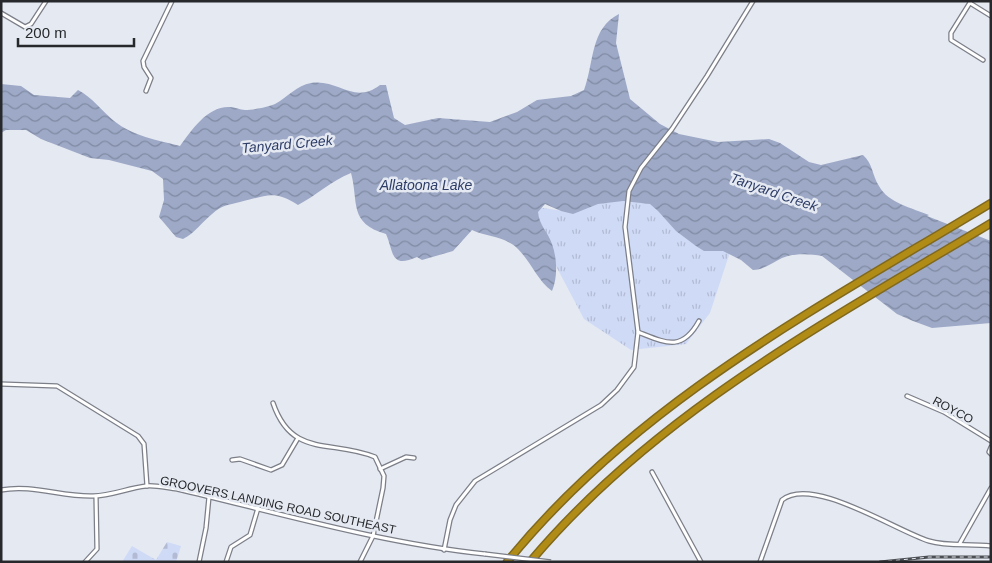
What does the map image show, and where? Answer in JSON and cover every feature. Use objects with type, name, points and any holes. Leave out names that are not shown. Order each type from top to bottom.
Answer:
[{"type":"highway","points":[[507,562],[548,515],[591,472],[684,394],[753,348],[991,203]]},
{"type":"highway","points":[[530,562],[603,485],[683,417],[768,358],[991,223]]},
{"type":"street","points":[[1,13],[25,27],[31,24],[46,1]]},
{"type":"street","points":[[146,91],[151,78],[144,68],[143,61],[172,1]]},
{"type":"street","points":[[444,550],[450,520],[464,492],[475,481],[600,405],[617,390],[634,367],[638,332],[625,227],[629,191],[641,168],[672,129],[707,76],[752,1]]},
{"type":"street","points":[[983,60],[951,40],[951,33],[971,2],[991,16]]},
{"type":"street","points":[[638,332],[660,340],[683,341],[692,333],[699,321]]},
{"type":"street","points":[[1,384],[57,386],[138,436],[144,444],[147,486]]},
{"type":"street","name":"ROYCO","points":[[907,396],[944,412],[991,441]]},
{"type":"street","points":[[273,403],[278,418],[288,432],[298,438],[316,445],[366,453],[374,457],[384,476],[384,488],[373,536],[360,562]]},
{"type":"street","points":[[232,460],[240,459],[271,470],[282,465],[298,438]]},
{"type":"street","points":[[991,447],[991,454]]},
{"type":"street","points":[[380,469],[406,457],[414,458]]},
{"type":"street","points":[[652,472],[701,562]]},
{"type":"street","name":"GROOVERS LANDING ROAD SOUTHEAST","points":[[1,490],[14,487],[30,488],[65,496],[96,496],[147,486],[209,497],[373,536],[444,550],[551,562]]},
{"type":"street","points":[[960,544],[991,488]]},
{"type":"street","points":[[760,562],[782,500],[789,494],[800,492],[845,503],[931,542],[991,546]]},
{"type":"street","points":[[85,562],[97,549],[96,496]]},
{"type":"street","points":[[199,562],[206,528],[209,497]]},
{"type":"street","points":[[226,562],[230,547],[250,535],[258,508]]},
{"type":"green space","points":[[617,198],[646,198],[730,252],[710,313],[686,344],[631,350],[584,319],[556,266],[551,245],[536,222],[536,207],[570,212]]},
{"type":"green space","points":[[167,542],[181,546],[176,562],[122,562],[132,546],[156,560]]},
{"type":"water","name":"Allatoona Lake","points":[[619,14],[616,43],[630,99],[660,124],[679,134],[718,142],[769,139],[780,143],[809,162],[821,165],[863,155],[869,162],[879,186],[888,197],[929,215],[927,216],[991,241],[991,323],[932,328],[913,321],[897,314],[822,256],[792,255],[765,267],[753,270],[741,260],[723,251],[704,251],[696,246],[676,231],[650,204],[623,201],[598,204],[573,214],[545,204],[538,212],[555,255],[556,274],[552,291],[542,282],[523,254],[513,245],[502,239],[472,230],[453,251],[422,260],[417,257],[402,261],[397,260],[394,257],[386,234],[374,229],[360,218],[351,173],[298,205],[282,197],[270,195],[225,206],[208,217],[191,234],[183,239],[176,237],[159,217],[164,200],[163,179],[152,171],[109,160],[90,158],[41,139],[26,130],[6,130],[1,133],[1,84],[21,86],[34,95],[70,98],[78,90],[121,126],[146,137],[180,146],[201,120],[214,110],[230,107],[245,110],[268,106],[280,101],[301,86],[311,83],[330,84],[362,93],[380,85],[386,85],[394,118],[405,125],[438,118],[490,122],[517,112],[537,100],[571,96],[584,90],[598,37],[610,20]]},
{"type":"railway","points":[[880,562],[929,557],[991,557]]},
{"type":"water label","name":"Tanyard Creek","points":[[287,144]]},
{"type":"water label","name":"Tanyard Creek","points":[[774,192]]}]
